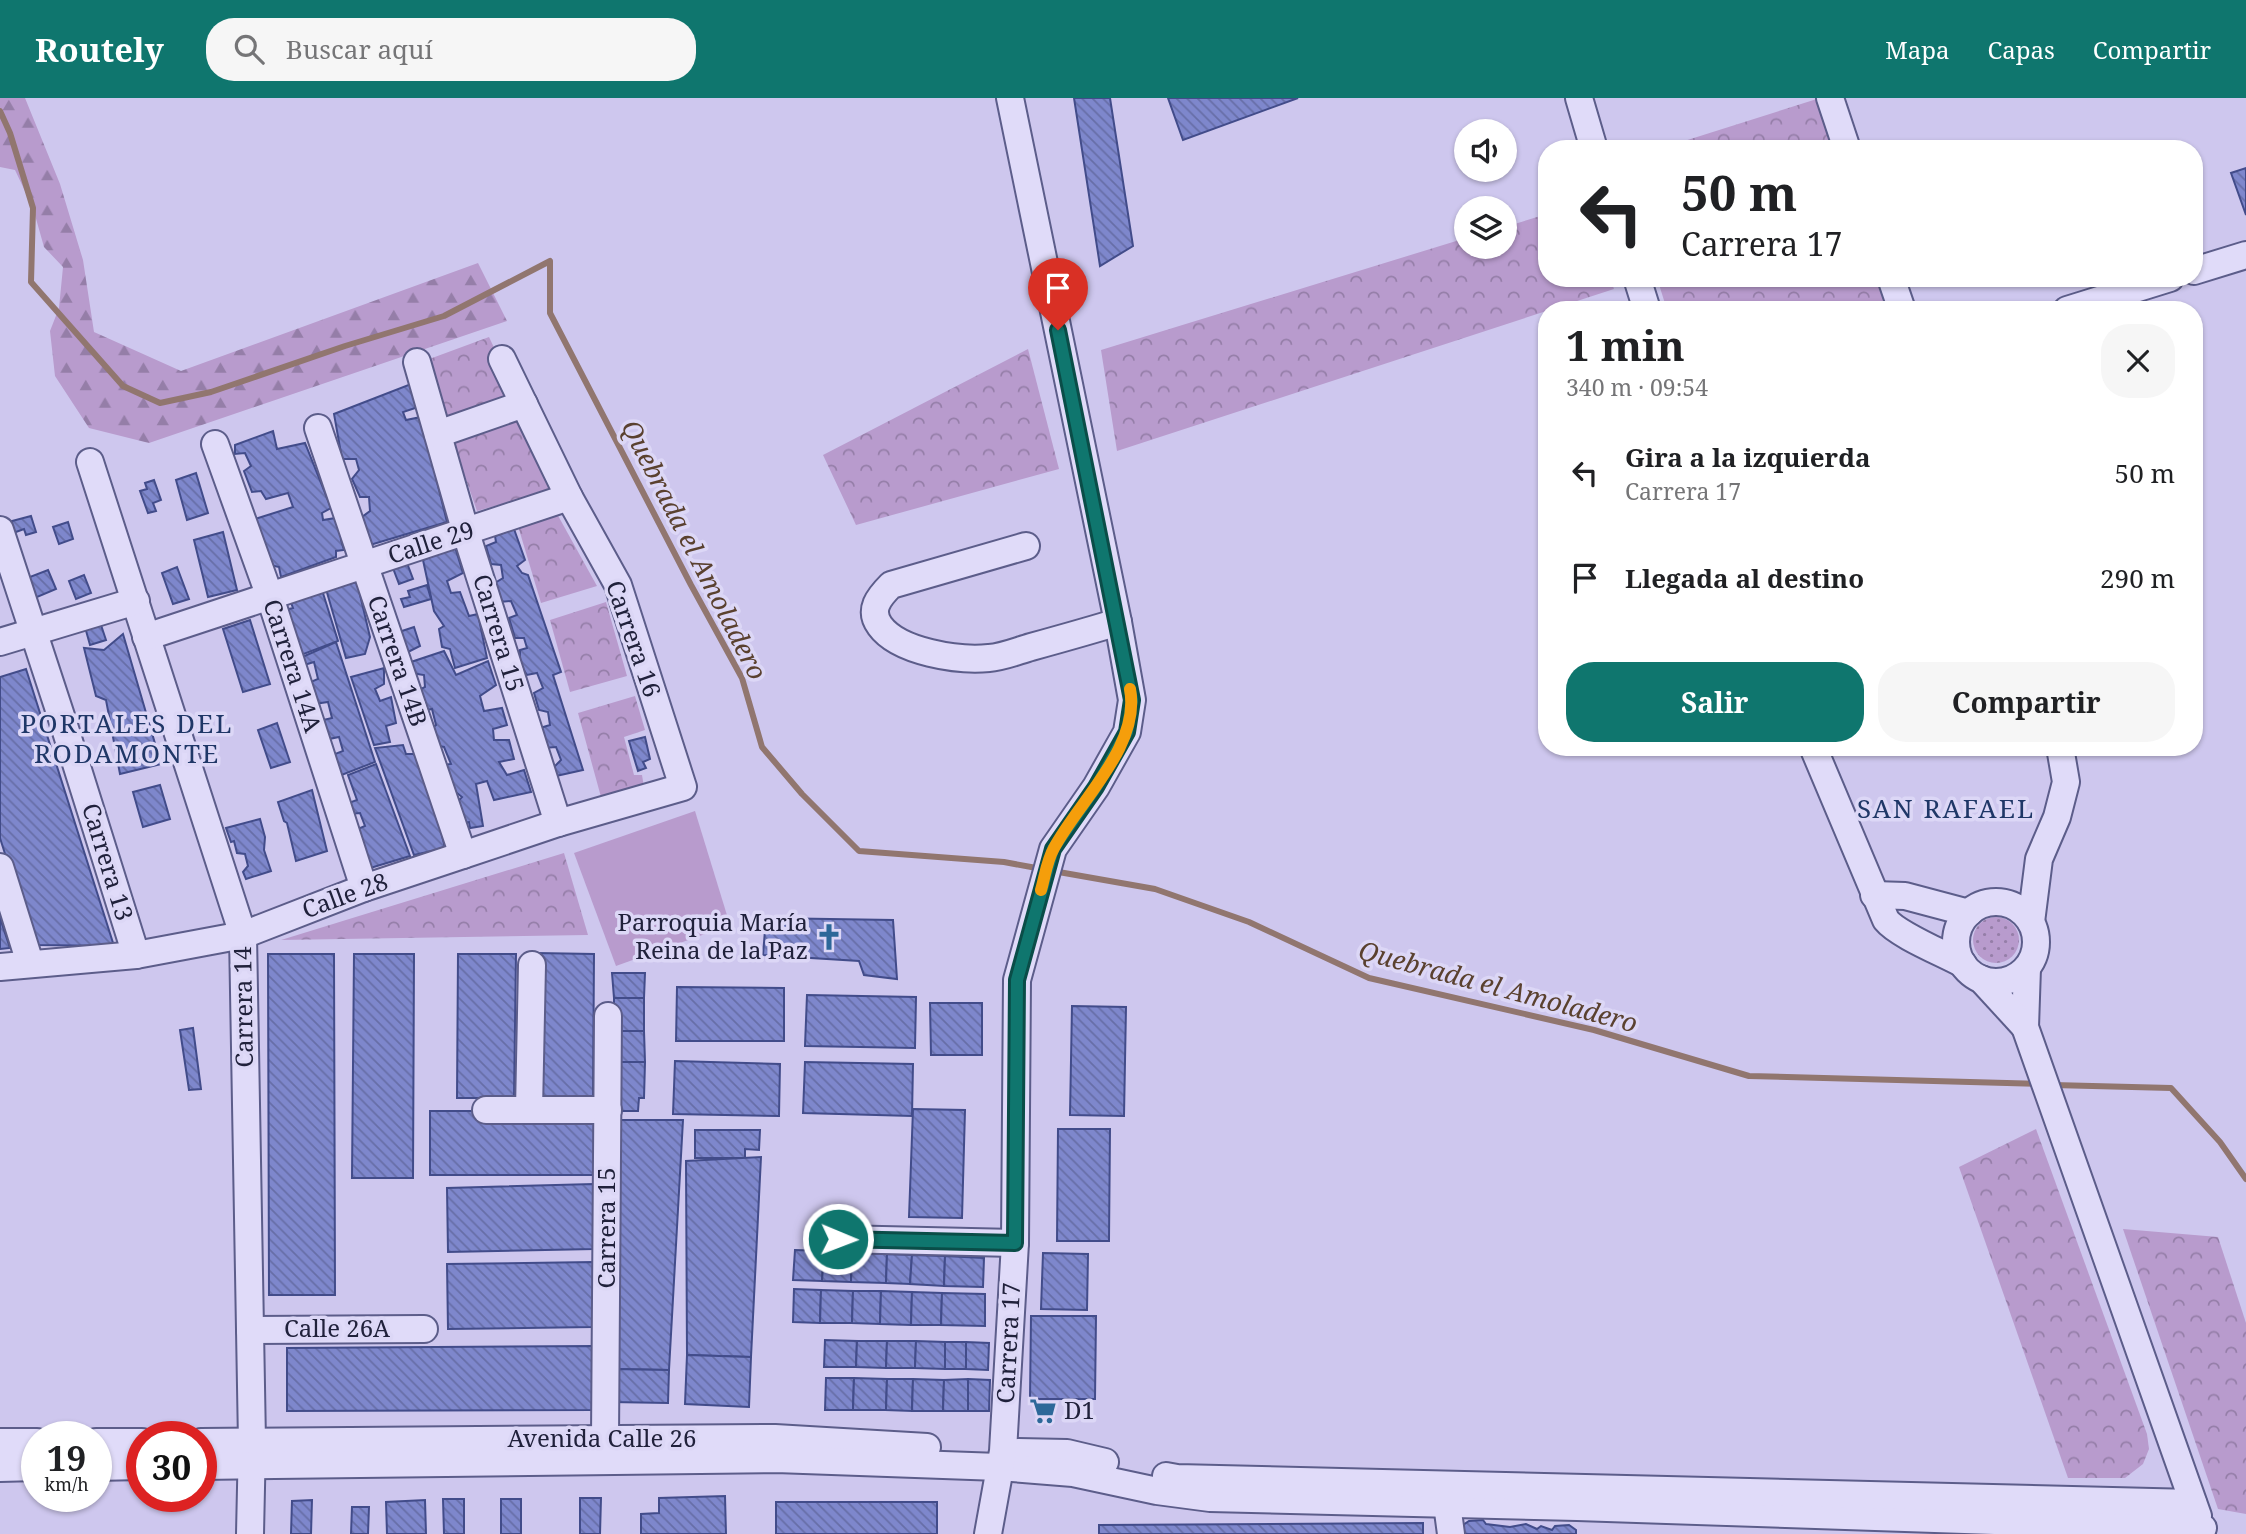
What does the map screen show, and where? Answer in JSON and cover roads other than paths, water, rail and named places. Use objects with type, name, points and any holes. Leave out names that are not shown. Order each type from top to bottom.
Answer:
[{"type":"street","name":"Carrera 17","points":[[988,1534],[1001,1459],[1015,1243],[1017,980],[1053,849],[1096,787],[1127,732],[1132,700],[1010,98]]},
{"type":"street","points":[[1579,98],[1591,140]]},
{"type":"street","points":[[1830,98],[1844,140]]},
{"type":"street","points":[[2203,268],[2246,255]]},
{"type":"street","points":[[2096,301],[2141,287]]},
{"type":"street","points":[[502,359],[569,497]]},
{"type":"street","name":"Carrera 15","points":[[417,362],[466,533],[558,823]]},
{"type":"street","points":[[438,434],[524,404]]},
{"type":"street","name":"Carrera 14B","points":[[318,428],[463,855]]},
{"type":"street","name":"Carrera 14A","points":[[215,444],[270,597],[364,888]]},
{"type":"street","name":"Carrera 14","points":[[90,462],[243,935],[252,1454],[250,1534]]},
{"type":"street","name":"Calle 29","points":[[146,637],[569,497]]},
{"type":"street","name":"Carrera 16","points":[[569,497],[618,585],[683,787]]},
{"type":"street","name":"Carrera 13","points":[[0,530],[136,955]]},
{"type":"street","points":[[1026,546],[891,585],[881,594],[875,606],[876,620],[886,634],[901,643],[964,658],[992,658],[1118,622]]},
{"type":"street","points":[[0,642],[136,601]]},
{"type":"street","points":[[1817,756],[1874,895],[1891,926],[1972,971],[1994,981],[2017,976],[2027,968],[2036,946],[2036,933],[2031,922],[2023,912],[2012,905],[1999,902],[1978,906],[1961,924],[1956,937],[1957,951],[1972,971],[2025,1027]]},
{"type":"street","points":[[2031,922],[2039,859],[2057,817],[2066,782],[2062,756]]},
{"type":"street","name":"Calle 28","points":[[0,967],[136,955],[243,935],[364,888],[558,823],[683,787]]},
{"type":"street","points":[[1999,902],[2039,859]]},
{"type":"street","points":[[0,867],[30,963]]},
{"type":"street","points":[[1874,895],[1905,896],[1969,913]]},
{"type":"street","points":[[529,1110],[532,965]]},
{"type":"street","points":[[1001,1459],[1157,1491],[1210,1498],[1447,1504],[1905,1526],[2204,1531],[2025,1027],[2027,968]]},
{"type":"street","name":"Carrera 15","points":[[605,1439],[608,1016]]},
{"type":"street","points":[[486,1110],[608,1110]]},
{"type":"street","points":[[838,1239],[1015,1243]]},
{"type":"street","name":"Calle 26A","points":[[250,1330],[424,1329]]},
{"type":"street","name":"Avenida Calle 26","points":[[217,1462],[252,1454],[605,1439],[775,1438],[1001,1459]]},
{"type":"street","points":[[0,1442],[21,1442]]},
{"type":"street","name":"Avenida Calle 26","points":[[217,1446],[252,1454],[1001,1459]]},
{"type":"street","points":[[1001,1459],[1066,1453],[1177,1478],[2193,1503]]},
{"type":"street","points":[[0,1468],[21,1467]]},
{"type":"street","points":[[1447,1504],[1451,1534]]},
{"type":"waterway","name":"Quebrada el Amoladero","points":[[0,111],[10,133],[33,208],[31,282],[123,386],[160,403],[211,392],[345,346],[444,316],[550,261],[550,313],[742,678],[762,747],[802,794],[859,851],[1004,862],[1042,869]]},
{"type":"waterway","name":"Quebrada el Amoladero","points":[[1053,871],[1155,889],[1249,922],[1369,978],[1594,1030],[1749,1076],[2039,1084]]},
{"type":"waterway","name":"Quebrada el Amoladero","points":[[2053,1085],[2171,1088],[2220,1142],[2246,1179]]},
{"type":"place","name":"Parroquia María Reina de la Paz","points":[[829,937]]},
{"type":"place","name":"D1","points":[[1043,1411]]},
{"type":"district","name":"PORTALES DEL RODAMONTE","points":[[127,739]]},
{"type":"district","name":"SAN RAFAEL","points":[[1946,809]]}]
